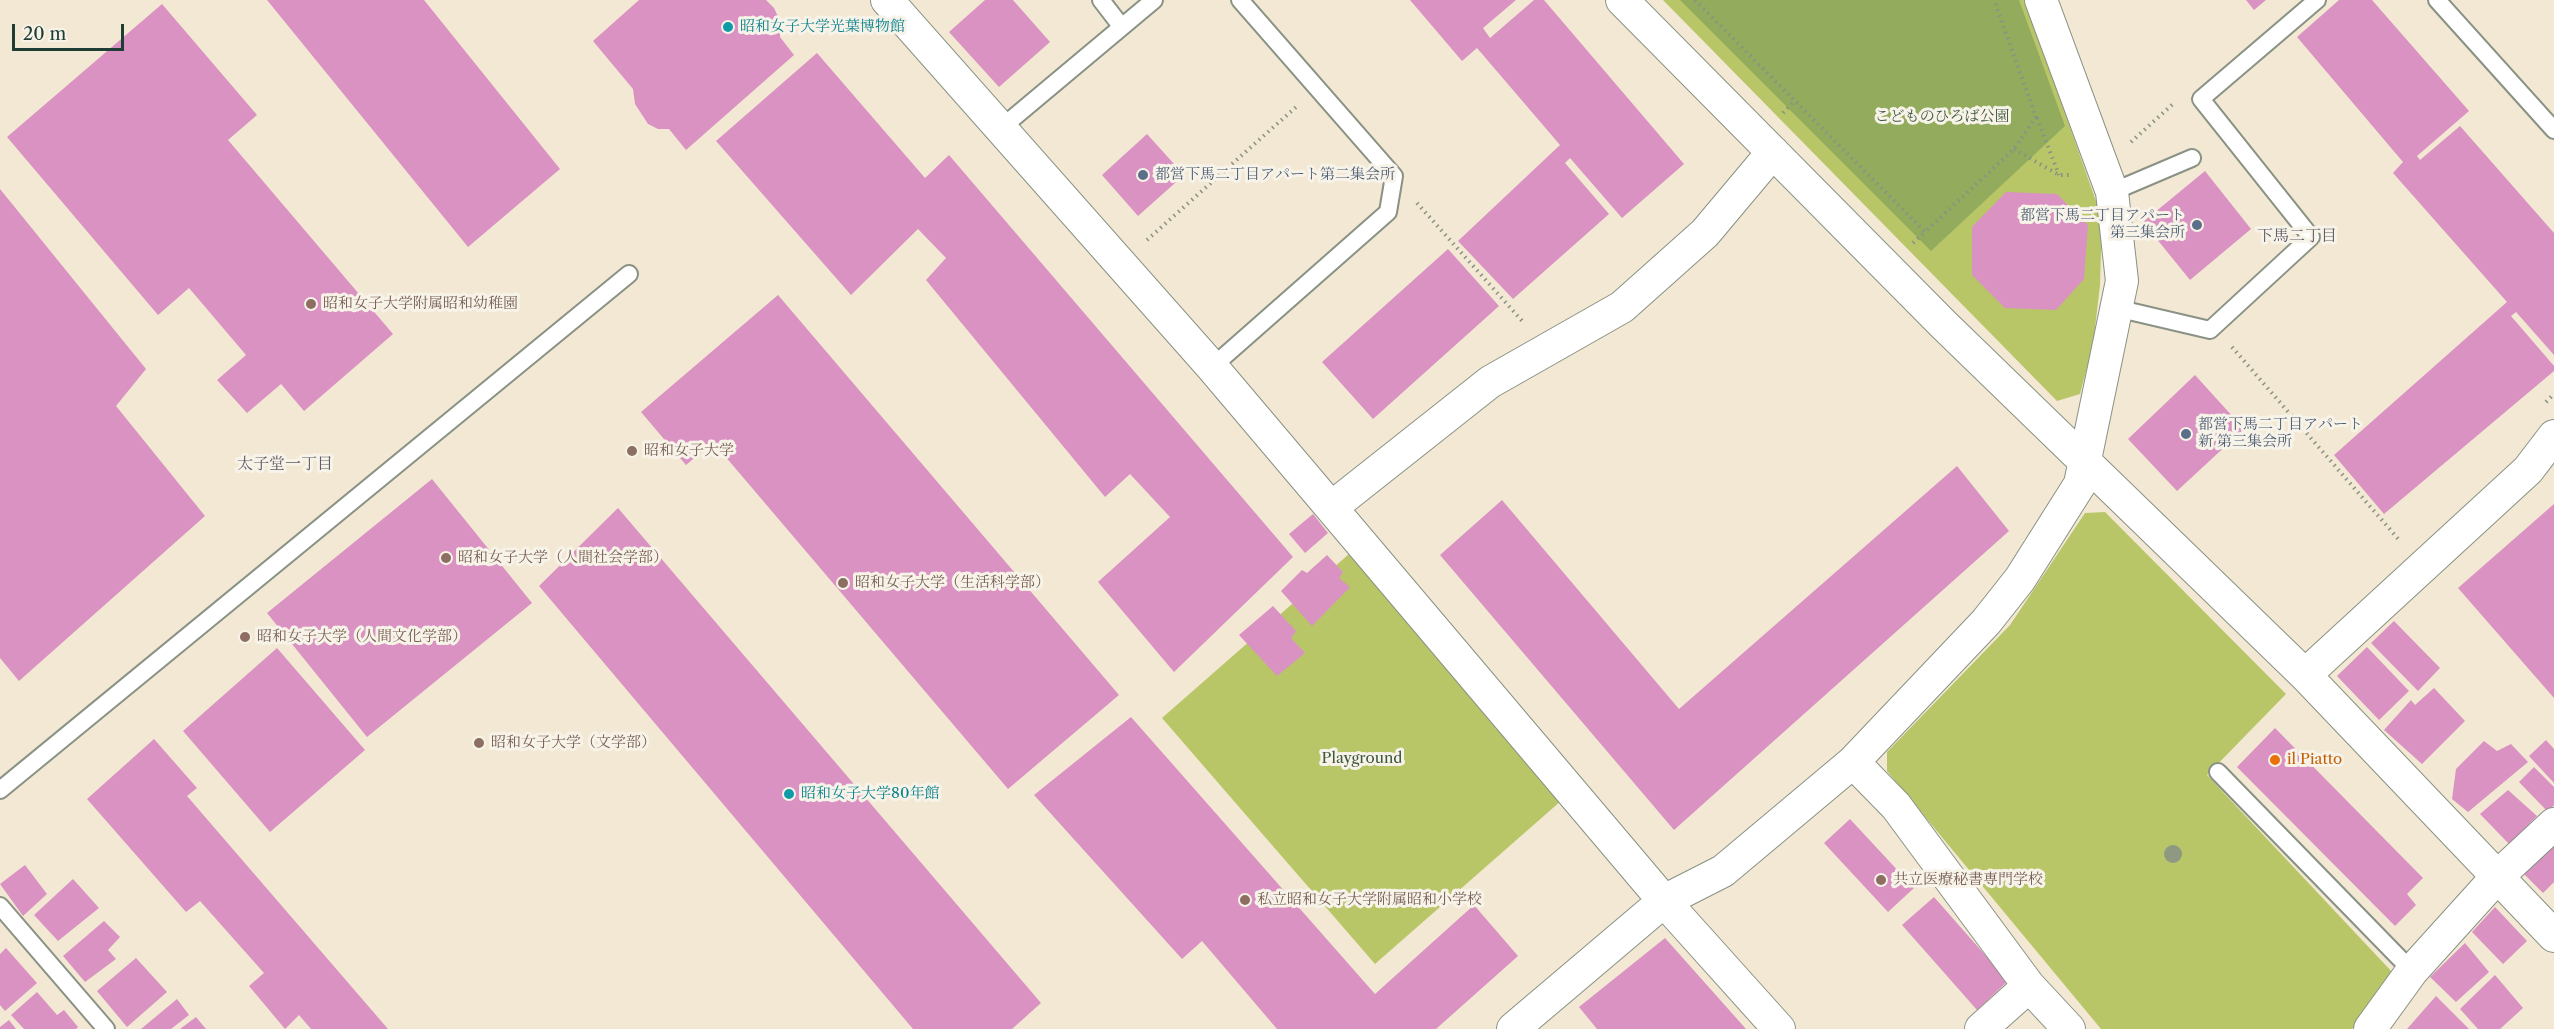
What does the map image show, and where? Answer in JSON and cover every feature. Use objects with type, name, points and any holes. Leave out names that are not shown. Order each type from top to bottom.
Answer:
[{"type":"street","points":[[887,0],[1212,367],[1664,901],[1779,1029]]},
{"type":"street","points":[[1622,0],[1943,324],[2305,675],[2554,936]]},
{"type":"street","points":[[1513,1029],[1664,901],[1723,871],[1853,762],[1986,622],[2020,579],[2072,501],[2080,484],[2122,281],[2112,192],[2088,166],[2041,0]]},
{"type":"street","points":[[1332,507],[1490,382],[1622,307],[1705,233],[1773,152]]},
{"type":"street","points":[[2305,675],[2528,470],[2554,436]]},
{"type":"street","points":[[1853,762],[1896,806],[2029,986],[2068,1029]]},
{"type":"street","points":[[2370,1029],[2412,971],[2497,877],[2554,824]]},
{"type":"street","points":[[1981,1029],[2029,986]]},
{"type":"lane","points":[[1101,0],[1121,26]]},
{"type":"lane","points":[[1000,129],[1154,0]]},
{"type":"lane","points":[[1212,367],[1388,213],[1394,176],[1240,0]]},
{"type":"lane","points":[[2116,308],[2210,330],[2311,237],[2201,99],[2317,0]]},
{"type":"lane","points":[[2437,0],[2554,130]]},
{"type":"lane","points":[[2112,192],[2192,158]]},
{"type":"lane","points":[[0,790],[629,274]]},
{"type":"lane","points":[[2218,772],[2412,971]]},
{"type":"lane","points":[[0,906],[106,1029]]},
{"type":"path","points":[[1695,0],[1926,232],[2014,149],[2037,117]]},
{"type":"path","points":[[1994,0],[2059,175]]},
{"type":"path","points":[[1144,243],[1317,88]]},
{"type":"path","points":[[2014,149],[2059,175],[2088,166],[2128,144],[2179,99],[2201,99]]},
{"type":"path","points":[[1394,176],[1524,324]]},
{"type":"path","points":[[2214,327],[2422,567]]},
{"type":"path","points":[[2538,409],[2554,394]]},
{"type":"green space","name":"こどものひろば公園","points":[[1663,0],[2025,0],[2102,218],[2100,285],[2093,345],[2080,394],[2057,401]]},
{"type":"green space","name":"こどものひろば公園","points":[[1680,0],[2019,0],[2065,126],[1931,251]]},
{"type":"green space","points":[[2105,512],[2286,694],[2207,775],[2393,973],[2352,1029],[2101,1029],[1887,771],[1887,752],[2010,625],[2085,513]]},
{"type":"green space","name":"Playground","points":[[1349,554],[1562,800],[1375,964],[1162,718]]},
{"type":"building","points":[[267,0],[424,0],[560,169],[468,247]]},
{"type":"building","points":[[639,0],[766,0],[774,8],[780,21],[780,37],[794,55],[686,150],[669,129],[658,129],[648,124],[635,104],[633,89],[593,41]]},
{"type":"building","points":[[985,0],[1013,0],[1050,42],[999,87],[949,32]]},
{"type":"building","points":[[1410,0],[1516,0],[1483,28],[1490,38],[1534,0],[1544,0],[1684,164],[1622,218],[1570,158],[1565,163],[1609,214],[1513,299],[1458,241],[1560,145],[1477,48],[1462,61]]},
{"type":"building","points":[[2246,0],[2266,0],[2254,10]]},
{"type":"building","points":[[2339,0],[2372,0],[2469,111],[2417,156],[2420,160],[2460,126],[2554,233],[2554,355],[2516,312],[2511,316],[2554,366],[2554,371],[2384,514],[2334,455],[2507,302],[2393,173],[2403,162],[2297,37]]},
{"type":"building","points":[[162,4],[257,115],[228,140],[393,334],[304,411],[281,384],[247,413],[217,380],[246,355],[189,288],[158,315],[7,137]]},
{"type":"building","points":[[817,53],[925,178],[949,155],[1293,557],[1174,672],[1098,582],[1170,517],[1130,474],[1105,497],[926,280],[946,258],[918,229],[851,295],[716,141]]},
{"type":"building","name":"都営下馬二丁目アパート第二集会所","points":[[1147,134],[1184,175],[1138,216],[1102,175]]},
{"type":"building","name":"都営下馬二丁目アパート 第三集会所","points":[[2205,171],[2251,229],[2190,280],[2143,222]]},
{"type":"building","points":[[0,189],[146,369],[116,406],[205,516],[19,681],[0,658]]},
{"type":"building","points":[[2006,192],[2057,194],[2088,225],[2084,279],[2056,310],[2005,308],[1972,275],[1972,227]]},
{"type":"building","points":[[1448,249],[1499,306],[1373,419],[1322,362]]},
{"type":"building","points":[[778,295],[1119,695],[1008,789],[713,442],[686,465],[641,412]]},
{"type":"building","name":"都営下馬二丁目アパート 新 第三集会所","points":[[2195,375],[2244,429],[2177,491],[2128,439]]},
{"type":"building","points":[[1957,466],[2009,531],[1674,830],[1440,555],[1502,500],[1679,709]]},
{"type":"building","points":[[432,479],[532,603],[367,737],[267,613]]},
{"type":"building","points":[[2554,504],[2554,698],[2458,588]]},
{"type":"building","name":"昭和女子大学80年館","points":[[618,508],[1041,1003],[1012,1029],[913,1029],[539,586]]},
{"type":"building","points":[[1313,514],[1328,533],[1305,553],[1289,534]]},
{"type":"building","points":[[1327,555],[1343,572],[1339,578],[1350,587],[1312,626],[1281,591],[1302,570],[1307,573]]},
{"type":"building","points":[[1273,606],[1296,631],[1291,638],[1305,653],[1277,676],[1239,635]]},
{"type":"building","points":[[2394,621],[2440,668],[2418,691],[2371,643]]},
{"type":"building","points":[[2367,647],[2409,691],[2379,720],[2337,676]]},
{"type":"building","points":[[277,648],[365,750],[270,832],[183,731]]},
{"type":"building","points":[[2434,688],[2465,721],[2422,764],[2384,730],[2411,700],[2415,705]]},
{"type":"building","points":[[1131,717],[1375,994],[1474,905],[1518,956],[1436,1029],[1277,1029],[1202,941],[1182,959],[1034,795]]},
{"type":"building","points":[[2275,728],[2423,878],[2407,894],[2416,905],[2395,926],[2237,767]]},
{"type":"building","points":[[154,739],[197,788],[187,796],[388,1029],[311,1029],[299,1015],[285,1029],[249,986],[264,973],[200,901],[186,912],[87,799]]},
{"type":"building","points":[[2546,740],[2554,749],[2554,783],[2529,756]]},
{"type":"building","points":[[2484,741],[2497,751],[2511,744],[2528,762],[2468,812],[2452,799],[2456,769]]},
{"type":"building","points":[[2534,767],[2554,787],[2554,805],[2548,812],[2519,782]]},
{"type":"building","points":[[2508,790],[2537,816],[2509,844],[2480,814]]},
{"type":"building","points":[[1850,819],[1914,888],[1888,912],[1824,843]]},
{"type":"building","points":[[2554,842],[2554,882],[2543,893],[2522,872]]},
{"type":"building","points":[[25,865],[47,894],[23,916],[0,884]]},
{"type":"building","points":[[73,879],[99,908],[58,941],[34,915]]},
{"type":"building","points":[[1934,897],[2008,981],[1977,1010],[1902,925]]},
{"type":"building","points":[[2495,907],[2527,941],[2503,964],[2472,932]]},
{"type":"building","points":[[104,921],[120,937],[108,950],[116,959],[85,982],[63,956]]},
{"type":"building","points":[[1665,938],[1746,1029],[1597,1029],[1579,1007]]},
{"type":"building","points":[[2465,943],[2489,972],[2456,1002],[2430,977]]},
{"type":"building","points":[[6,948],[37,983],[5,1011],[0,1005],[0,954]]},
{"type":"building","points":[[136,958],[167,992],[127,1027],[97,991]]},
{"type":"building","points":[[2495,975],[2523,1008],[2500,1029],[2478,1029],[2460,1009]]},
{"type":"building","points":[[37,992],[57,1015],[64,1010],[78,1027],[76,1029],[24,1029],[11,1015]]},
{"type":"building","points":[[2436,996],[2469,1029],[2407,1029]]},
{"type":"building","points":[[177,999],[189,1015],[171,1029],[141,1029]]},
{"type":"building","points":[[196,1017],[206,1029],[180,1029]]},
{"type":"building","points":[[9,1020],[16,1029],[0,1029],[0,1027]]},
{"type":"place","name":"昭和女子大学光葉博物館","points":[[728,27]]},
{"type":"place","name":"都営下馬二丁目アパート第二集会所","points":[[1143,175]]},
{"type":"place","name":"都営下馬二丁目アパート 第三集会所","points":[[2197,225]]},
{"type":"place","name":"昭和女子大学附属昭和幼稚園","points":[[311,304]]},
{"type":"place","name":"都営下馬二丁目アパート 新 第三集会所","points":[[2186,434]]},
{"type":"place","name":"昭和女子大学","points":[[632,451]]},
{"type":"place","name":"昭和女子大学（人間社会学部）","points":[[446,558]]},
{"type":"place","name":"昭和女子大学（生活科学部）","points":[[843,583]]},
{"type":"place","name":"昭和女子大学（人間文化学部）","points":[[245,637]]},
{"type":"place","name":"昭和女子大学（文学部）","points":[[479,743]]},
{"type":"place","name":"il Piatto","points":[[2275,760]]},
{"type":"place","name":"昭和女子大学80年館","points":[[789,794]]},
{"type":"place","name":"共立医療秘書専門学校","points":[[1881,880]]},
{"type":"place","name":"私立昭和女子大学附属昭和小学校","points":[[1245,900]]},
{"type":"district","name":"下馬二丁目","points":[[2297,236]]},
{"type":"district","name":"太子堂一丁目","points":[[285,464]]}]
